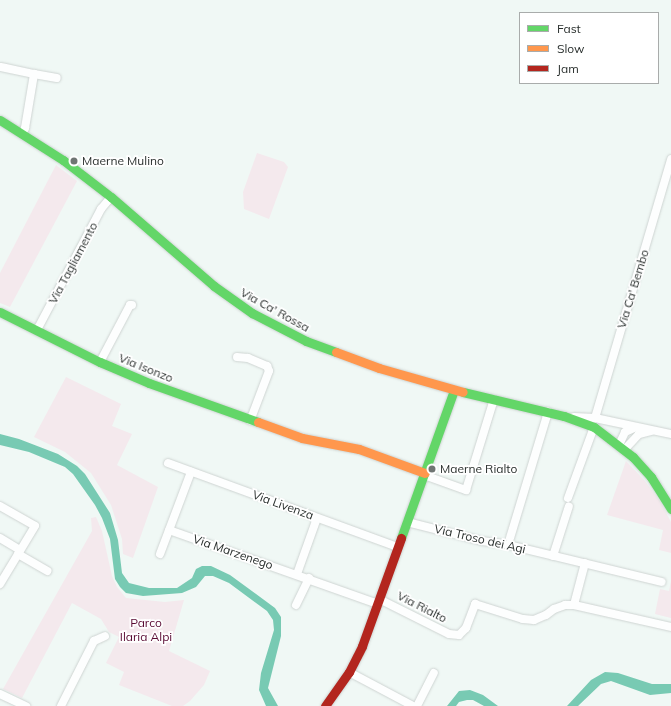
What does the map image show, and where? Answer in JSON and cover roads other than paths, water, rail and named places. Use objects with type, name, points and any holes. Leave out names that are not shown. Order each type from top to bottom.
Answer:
[{"type":"street","points":[[1,67],[57,78]]},
{"type":"street","points":[[22,134],[25,128],[34,74]]},
{"type":"street","name":"Via Ca' Rossa","points":[[0,120],[63,160],[111,197],[214,286],[252,313],[306,341],[342,355],[454,390],[594,423],[622,447],[651,477],[671,509]]},
{"type":"street","name":"Via Ca' Bembo","points":[[553,556],[594,423],[671,159]]},
{"type":"street","name":"Via Tagliamento","points":[[37,330],[101,209],[111,197]]},
{"type":"street","points":[[100,362],[130,305],[132,305]]},
{"type":"street","points":[[0,312],[37,330]]},
{"type":"street","name":"Via Isonzo","points":[[37,330],[100,362],[149,383],[250,421],[312,441],[370,452],[424,474]]},
{"type":"street","points":[[237,357],[248,358],[267,366],[269,371],[250,421]]},
{"type":"street","name":"Via Rialto","points":[[325,706],[348,672],[362,646],[454,390]]},
{"type":"street","points":[[424,474],[466,490],[494,399]]},
{"type":"street","points":[[510,538],[548,412]]},
{"type":"street","points":[[594,423],[636,427],[671,434]]},
{"type":"street","points":[[622,447],[625,432],[636,427]]},
{"type":"street","points":[[622,447],[639,434],[652,431]]},
{"type":"street","name":"Via Livenza","points":[[168,463],[398,547]]},
{"type":"street","points":[[160,554],[191,472]]},
{"type":"street","points":[[0,506],[35,526],[0,584]]},
{"type":"street","points":[[297,574],[317,518]]},
{"type":"street","name":"Via Troso dei Agi","points":[[407,522],[482,541],[584,563],[662,582]]},
{"type":"street","name":"Via Marzenego","points":[[169,530],[378,601]]},
{"type":"street","points":[[0,538],[47,572]]},
{"type":"street","points":[[584,563],[574,605],[671,627]]},
{"type":"street","points":[[296,605],[309,578]]},
{"type":"street","name":"Via Rialto","points":[[378,601],[449,634],[460,635],[466,628],[475,604],[523,619],[534,620],[564,605],[574,605]]},
{"type":"street","points":[[61,706],[94,641],[105,636]]},
{"type":"street","points":[[348,672],[413,706]]},
{"type":"street","points":[[417,706],[434,672]]},
{"type":"street","points":[[0,694],[26,706]]},
{"type":"place","name":"Maerne Mulino","points":[[74,161]]},
{"type":"place","name":"Maerne Rialto","points":[[432,469]]},
{"type":"park label","name":"Parco Ilaria Alpi","points":[[146,630]]}]
